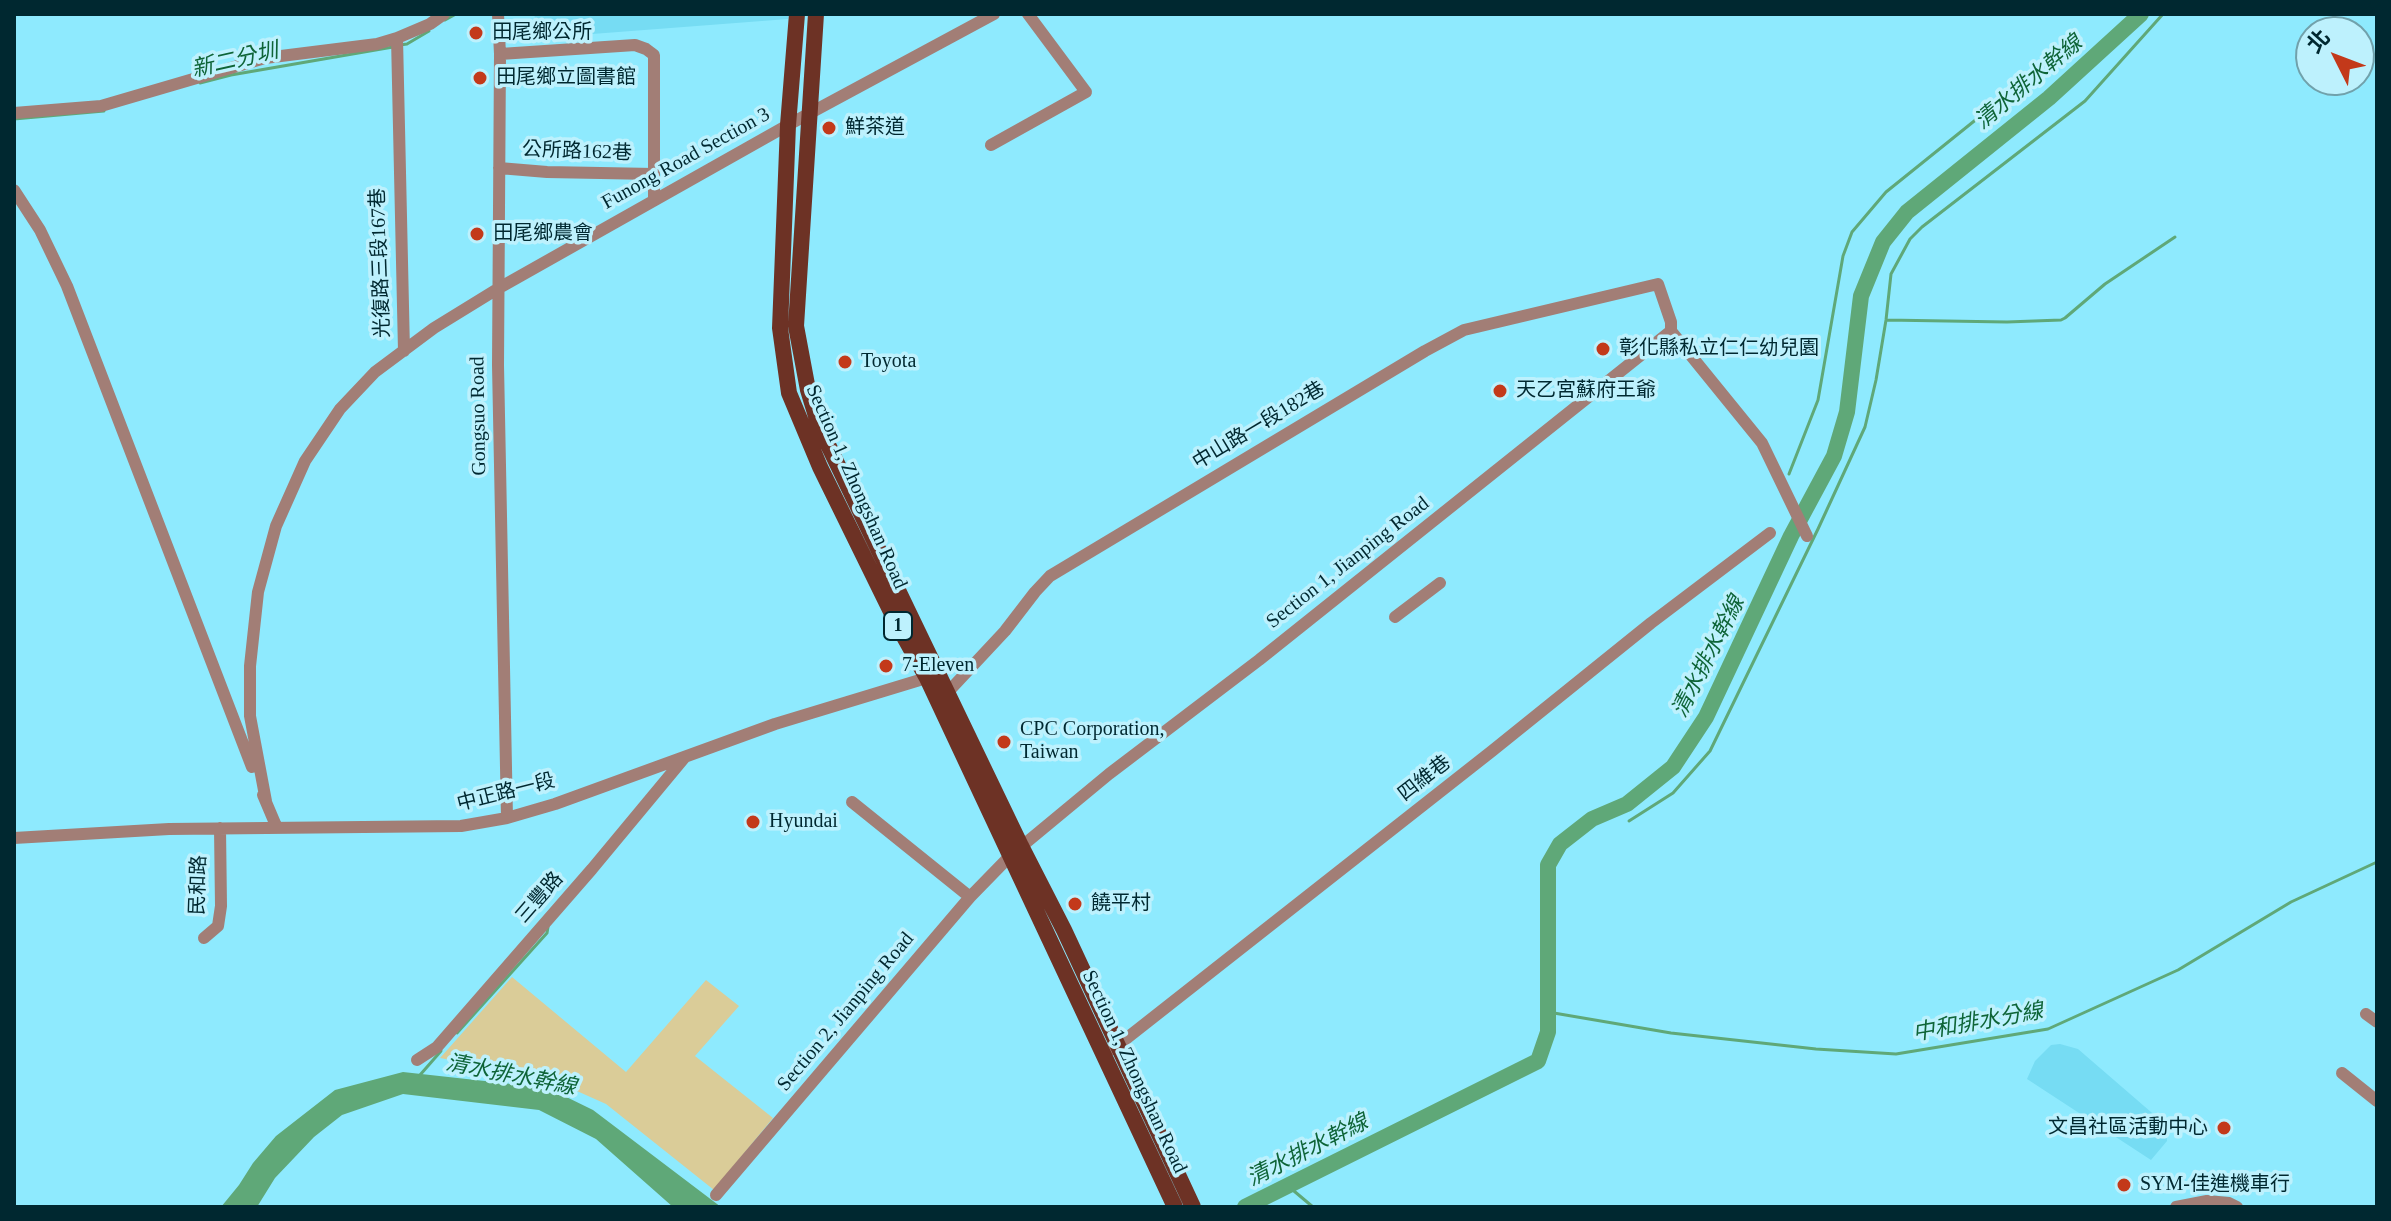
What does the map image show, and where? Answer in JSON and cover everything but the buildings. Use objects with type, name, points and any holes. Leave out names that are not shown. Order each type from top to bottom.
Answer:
[{"type":"main road","name":"Section 1, Zhongshan Road","points":[[797,14],[788,125],[780,328],[789,393],[820,467],[897,624],[933,676]]},
{"type":"main road","name":"Section 1, Zhongshan Road","points":[[816,14],[796,326],[808,390],[819,426],[1015,851],[1104,1055],[1182,1202]]},
{"type":"main road","name":"Section 1, Zhongshan Road","points":[[1015,851],[1064,930],[1118,1046],[1182,1202]]},
{"type":"street","points":[[14,113],[101,106],[265,58],[377,44],[430,24],[444,14]]},
{"type":"street","name":"Gongsuo Road","points":[[498,14],[498,365],[507,818]]},
{"type":"street","name":"Funong Road Section 3","points":[[404,351],[434,328],[499,288],[788,125],[994,14]]},
{"type":"street","points":[[991,145],[1086,92],[1028,14]]},
{"type":"street","name":"光復路三段167巷","points":[[266,801],[250,716],[250,666],[258,592],[276,526],[305,461],[340,409],[375,372],[404,351],[397,38]]},
{"type":"street","points":[[500,54],[635,45],[654,55],[654,200]]},
{"type":"street","name":"公所路162巷","points":[[499,168],[654,174]]},
{"type":"street","points":[[14,190],[40,230],[72,299],[277,828]]},
{"type":"street","name":"中山路一段182巷","points":[[942,695],[1005,631],[1050,576],[1464,330],[1658,284],[1671,331]]},
{"type":"street","points":[[1671,331],[1762,443],[1807,536]]},
{"type":"street","name":"Section 1, Jianping Road","points":[[1015,851],[1671,331]]},
{"type":"street","name":"四維巷","points":[[1104,1055],[1651,623],[1770,533]]},
{"type":"street","points":[[1395,617],[1440,583]]},
{"type":"street","name":"中正路一段","points":[[14,838],[133,830],[461,826],[507,818],[555,804],[775,724],[933,676]]},
{"type":"street","points":[[234,721],[240,723],[250,716]]},
{"type":"street","name":"三豐路","points":[[417,1060],[437,1047],[687,755]]},
{"type":"street","points":[[852,802],[970,897]]},
{"type":"street","name":"民和路","points":[[204,938],[218,926],[220,828]]},
{"type":"street","name":"Section 2, Jianping Road","points":[[716,1195],[970,897],[1015,851]]},
{"type":"street","points":[[2366,1014],[2377,1022]]},
{"type":"street","points":[[2342,1073],[2377,1101]]},
{"type":"street","points":[[2176,1207],[2207,1201],[2237,1207]]},
{"type":"shaded area","points":[[534,14],[789,14],[788,19],[540,38]]},
{"type":"shaded area","points":[[512,977],[626,1072],[706,980],[739,1006],[695,1056],[773,1118],[714,1190],[606,1104],[550,1079],[440,1058]]},
{"type":"shaded area","points":[[2051,1045],[2078,1049],[2166,1125],[2167,1141],[2151,1160],[2027,1079],[2035,1061]]},
{"type":"shaded area","points":[[403,1072],[548,1088],[593,1110],[721,1207],[673,1207],[596,1139],[539,1110],[403,1094],[342,1115],[314,1137],[275,1178],[257,1207],[221,1207],[276,1136],[335,1090]]},
{"type":"waterway","name":"新二分圳","points":[[445,20],[456,14]]},
{"type":"waterway","name":"清水排水幹線","points":[[1245,1207],[1538,1061],[1548,1032],[1548,865],[1560,844],[1592,819],[1627,804],[1673,767],[1706,717],[1791,536],[1834,456],[1847,412],[1861,296],[1883,242],[1907,212],[2049,98],[2141,14]]},
{"type":"waterway","points":[[1629,821],[1673,793],[1710,751],[1818,529],[1865,427],[1876,380],[1891,274],[1910,239],[2085,101],[2163,14]]},
{"type":"waterway","name":"新二分圳","points":[[400,45],[429,31]]},
{"type":"waterway","name":"新二分圳","points":[[200,83],[393,47]]},
{"type":"waterway","points":[[1789,474],[1818,400],[1843,256],[1852,232],[1886,192],[2055,56]]},
{"type":"waterway","name":"新二分圳","points":[[14,119],[104,111]]},
{"type":"waterway","points":[[1886,320],[2061,320],[2105,284],[2175,237]]},
{"type":"waterway","name":"中和排水分線","points":[[1548,1012],[1671,1033],[1816,1049],[1896,1054],[2048,1029],[2178,970],[2291,902],[2377,862]]},
{"type":"waterway","points":[[457,1033],[547,933],[548,927]]},
{"type":"waterway","points":[[420,1075],[441,1051]]},
{"type":"waterway","points":[[1288,1186],[1313,1207]]},
{"type":"place","name":"田尾鄉公所","points":[[476,33]]},
{"type":"place","name":"田尾鄉立圖書館","points":[[480,78]]},
{"type":"place","name":"鮮茶道","points":[[829,128]]},
{"type":"place","name":"田尾鄉農會","points":[[477,234]]},
{"type":"place","name":"彰化縣私立仁仁幼兒園","points":[[1603,349]]},
{"type":"place","name":"Toyota","points":[[845,362]]},
{"type":"place","name":"天乙宮蘇府王爺","points":[[1500,391]]},
{"type":"place","name":"7-Eleven","points":[[886,666]]},
{"type":"place","name":"CPC Corporation, Taiwan","points":[[1004,742]]},
{"type":"place","name":"Hyundai","points":[[753,822]]},
{"type":"place","name":"饒平村","points":[[1075,904]]},
{"type":"place","name":"文昌社區活動中心","points":[[2224,1128]]},
{"type":"place","name":"SYM-佳進機車行","points":[[2124,1185]]}]
